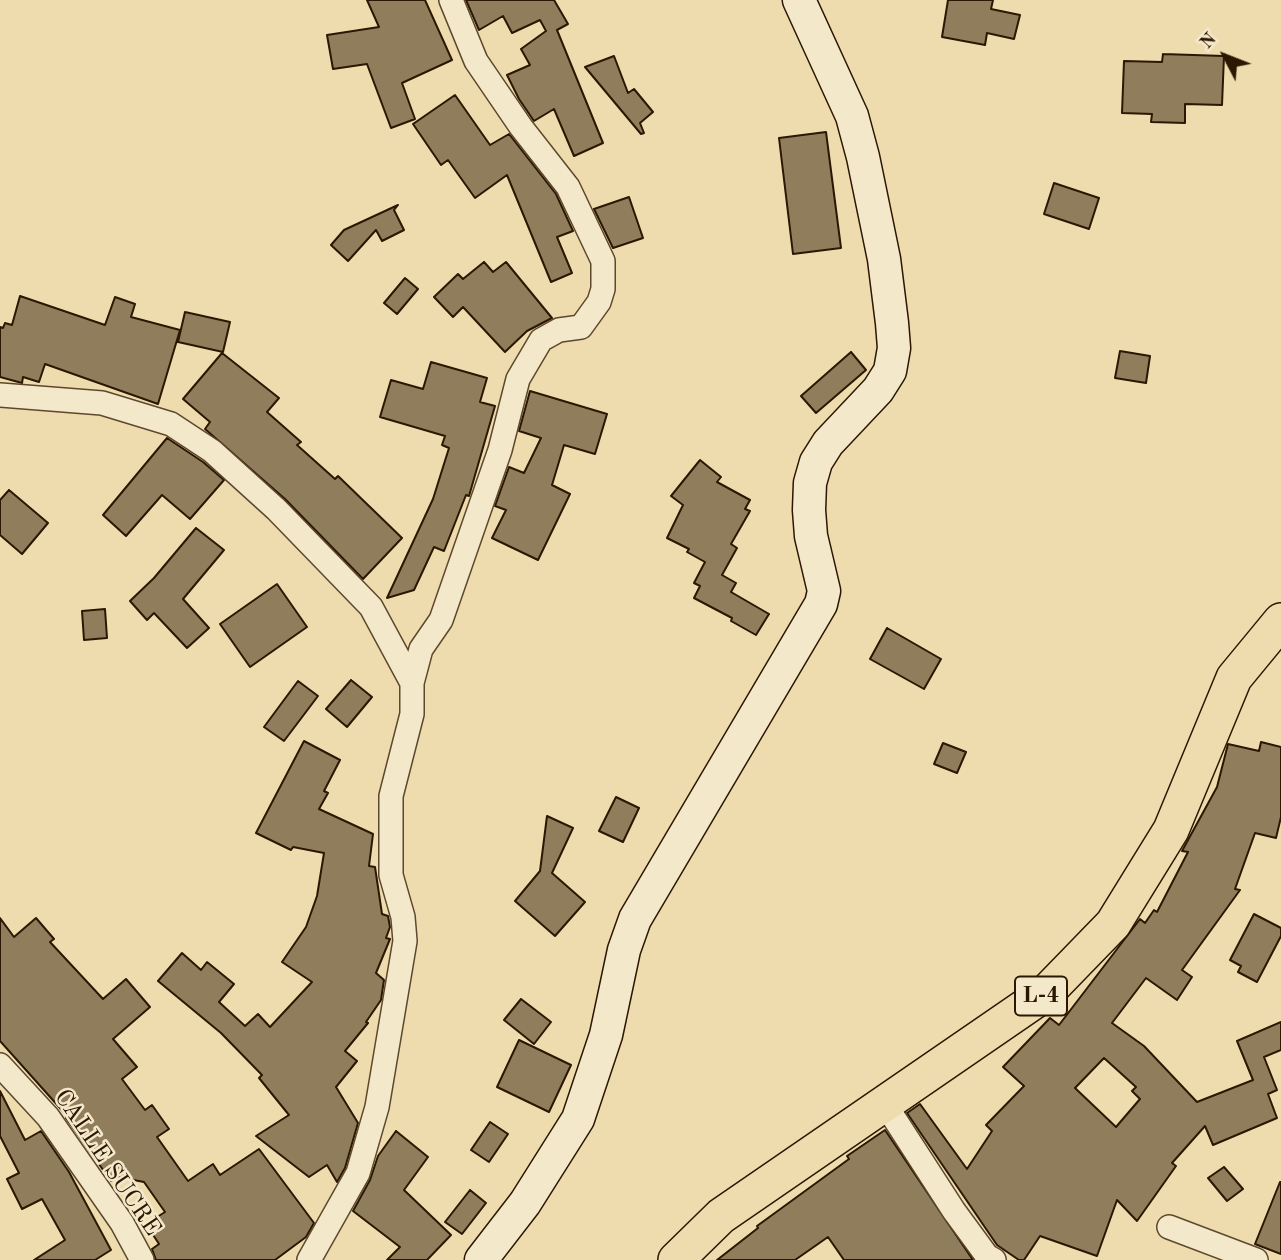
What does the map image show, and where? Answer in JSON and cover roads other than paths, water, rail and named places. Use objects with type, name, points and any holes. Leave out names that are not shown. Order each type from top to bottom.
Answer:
[{"type":"main road","name":"L-4","points":[[676,1260],[721,1216],[1047,992],[1113,924],[1171,830],[1234,678],[1281,621]]},
{"type":"street","points":[[309,1260],[358,1173],[377,1107],[396,1006],[405,941],[403,917],[391,875],[391,796],[412,714],[412,683],[421,649],[441,620],[446,607],[500,450],[518,379],[541,340],[559,330],[581,327],[603,289],[603,261],[568,187],[521,127],[476,61],[451,0]]},
{"type":"street","points":[[481,1260],[525,1202],[579,1119],[606,1035],[624,950],[635,919],[821,604],[824,591],[811,537],[809,510],[810,483],[816,462],[828,443],[878,390],[890,372],[894,348],[891,310],[884,259],[863,157],[852,116],[799,0]]},
{"type":"street","points":[[0,396],[102,403],[171,424],[212,451],[276,509],[371,607],[412,683]]},
{"type":"street","name":"CALLE SUCRE","points":[[0,1065],[48,1116],[122,1223],[142,1260]]},
{"type":"street","points":[[885,1104],[954,1211],[987,1256],[994,1260]]},
{"type":"street","points":[[1169,1227],[1256,1260]]}]
